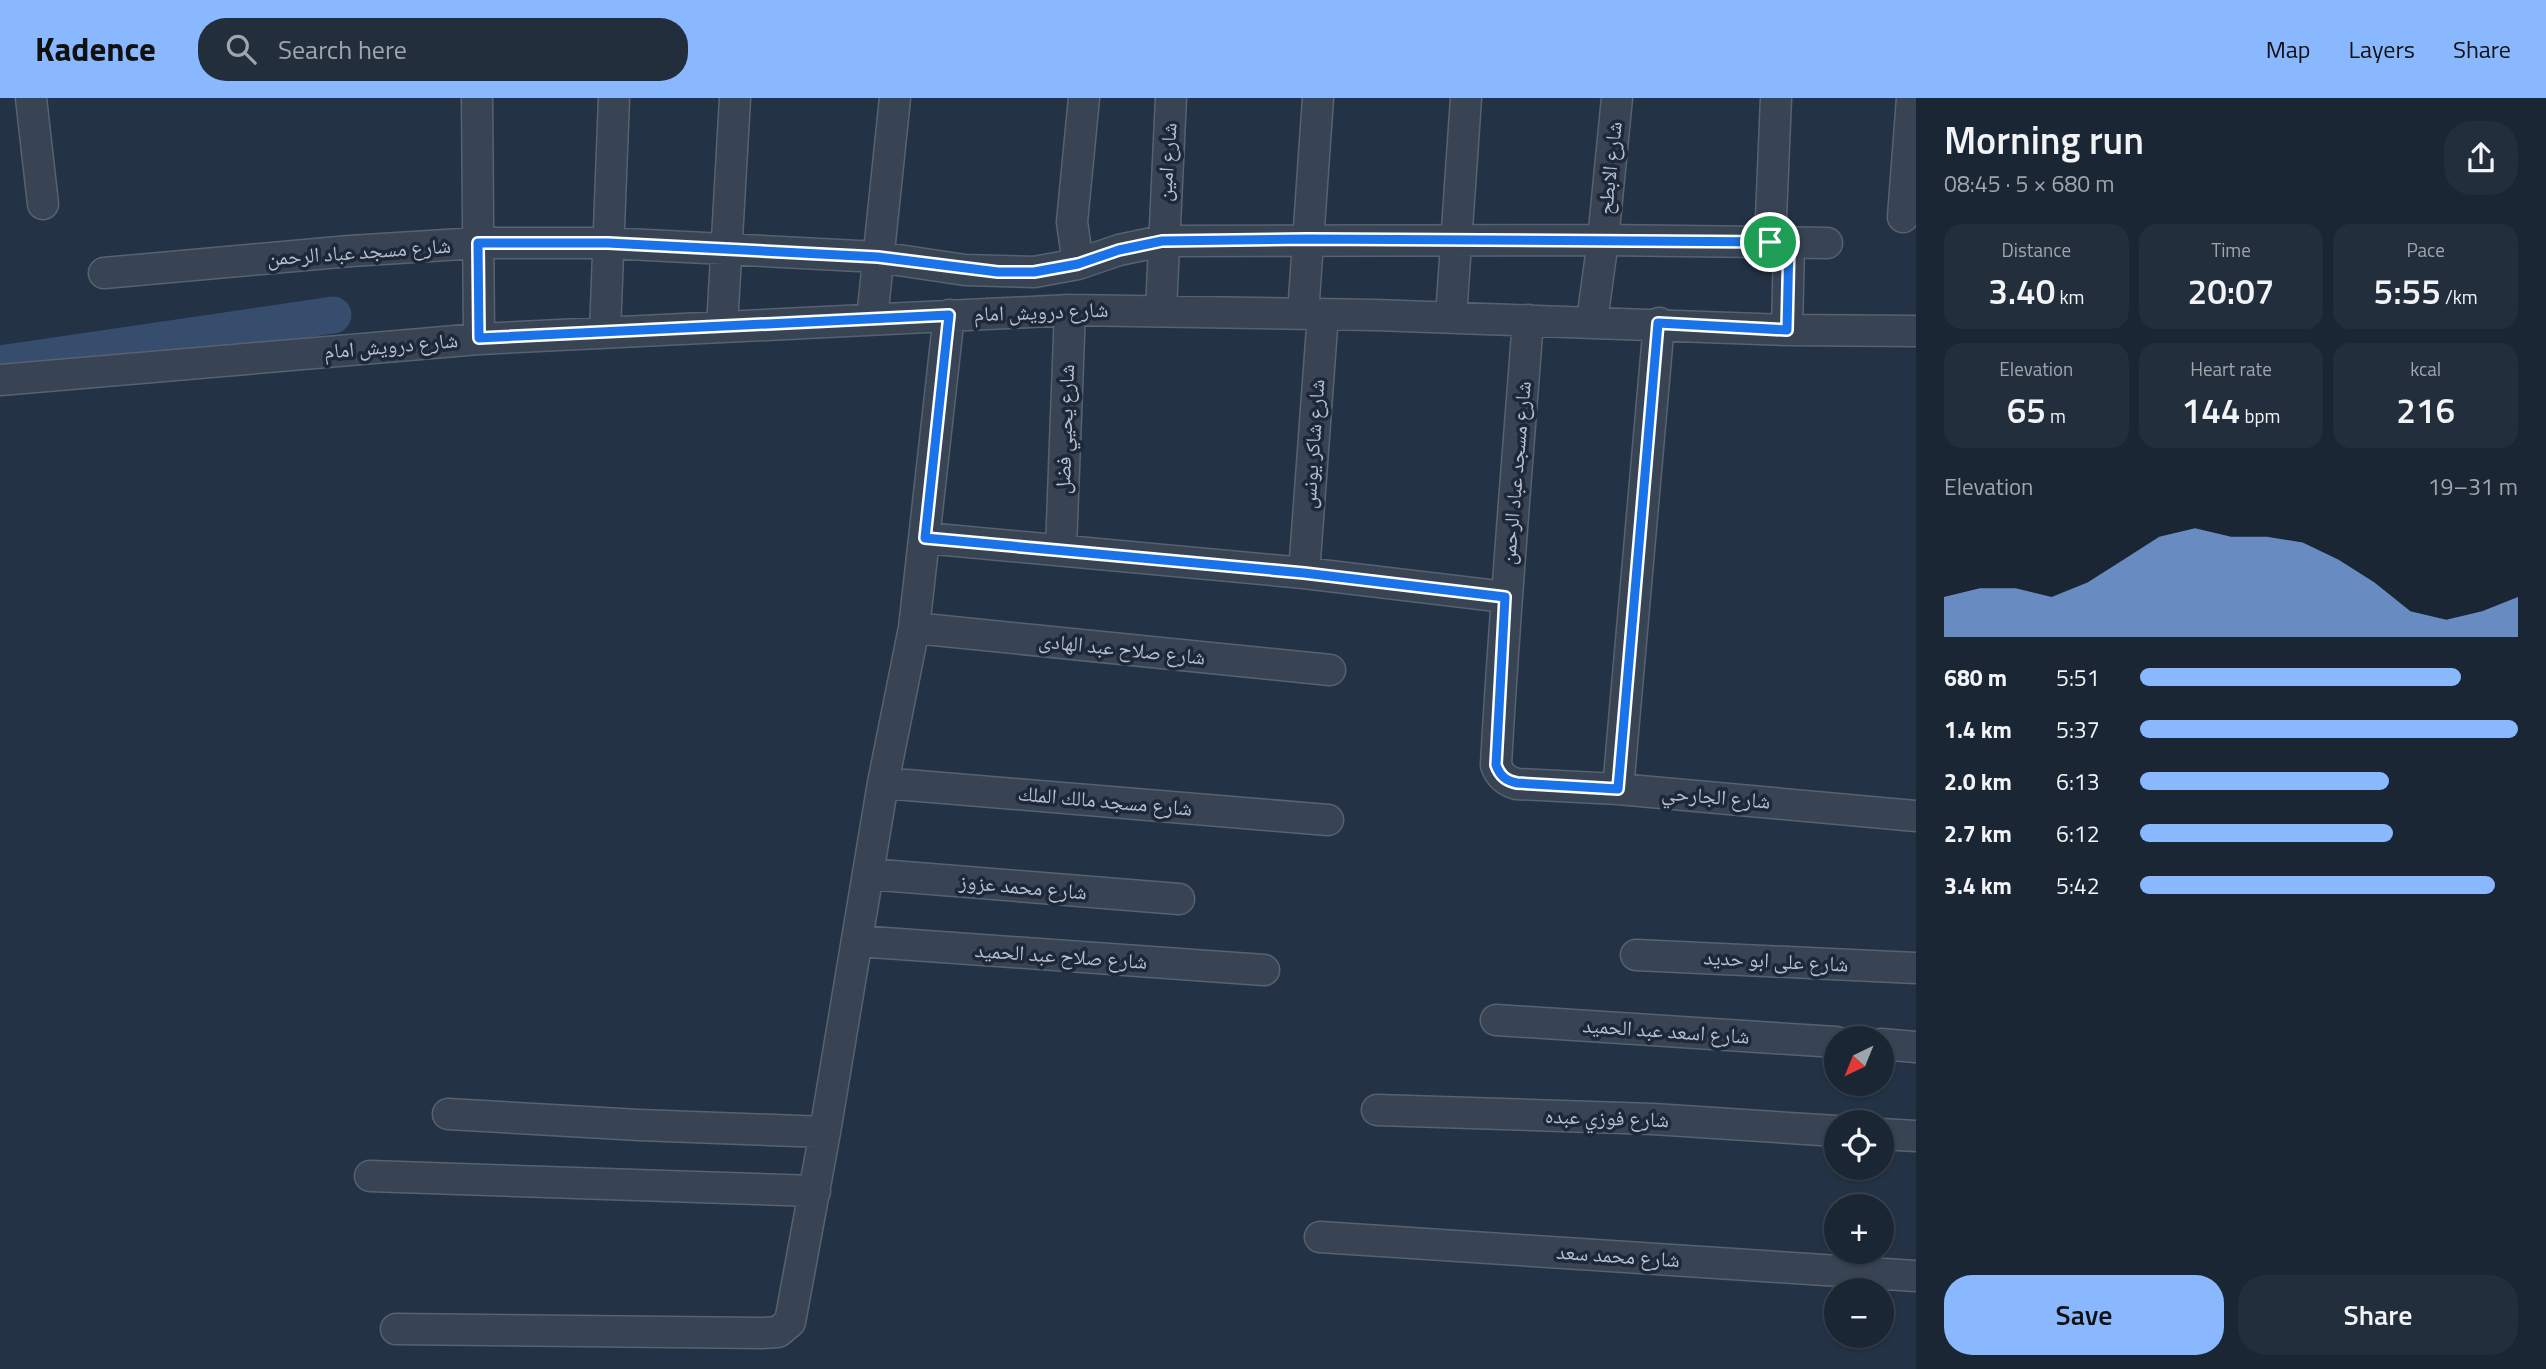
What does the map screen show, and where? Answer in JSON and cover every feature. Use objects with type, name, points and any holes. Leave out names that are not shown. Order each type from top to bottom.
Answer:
[{"type":"street","points":[[31,98],[43,204]]},
{"type":"street","points":[[477,98],[479,338]]},
{"type":"street","points":[[605,332],[614,98]]},
{"type":"street","points":[[722,327],[735,98]]},
{"type":"street","points":[[872,319],[895,98]]},
{"type":"street","points":[[1078,264],[1072,222],[1084,98]]},
{"type":"street","name":"شارع امين","points":[[1161,310],[1162,241],[1171,98]]},
{"type":"street","name":"شارع شاكر يونس","points":[[1304,573],[1313,314],[1307,239],[1318,98]]},
{"type":"street","points":[[1451,317],[1466,98]]},
{"type":"street","name":"شارع الابطح","points":[[1592,321],[1617,98]]},
{"type":"street","points":[[1776,98],[1780,242],[1787,330]]},
{"type":"street","points":[[1903,217],[1912,98]]},
{"type":"street","name":"شارع مسجد عباد الرحمن","points":[[104,273],[350,251],[478,243],[608,243],[878,257],[998,272],[1034,272],[1078,264],[1119,250],[1162,241],[1307,239],[1827,243]]},
{"type":"street","name":"شارع درويش امام","points":[[0,380],[479,338],[1069,310],[1451,317],[1787,330],[1916,331]]},
{"type":"street","name":"شارع يحيي فضل","points":[[1061,548],[1069,310]]},
{"type":"street","points":[[396,1329],[778,1332],[790,1322],[815,1191],[883,783],[914,628],[949,315]]},
{"type":"street","name":"شارع مسجد عباد الرحمن","points":[[1517,783],[1503,778],[1496,765],[1505,597],[1511,554],[1528,320]]},
{"type":"street","points":[[1618,789],[1658,323]]},
{"type":"street","points":[[925,538],[1061,548],[1505,597]]},
{"type":"street","name":"شارع صلاح عبد الهادى","points":[[914,628],[1330,670]]},
{"type":"street","name":"شارع مسجد مالك الملك","points":[[883,783],[1328,820]]},
{"type":"street","name":"شارع الجارحي","points":[[1517,783],[1618,789],[1916,816]]},
{"type":"street","name":"شارع محمد عزوز","points":[[868,874],[1179,899]]},
{"type":"street","name":"شارع صلاح عبد الحميد","points":[[857,941],[1264,970]]},
{"type":"street","name":"شارع على ابو حديد","points":[[1636,955],[1916,968]]},
{"type":"street","name":"شارع اسعد عبد الحميد","points":[[1496,1020],[1824,1041]]},
{"type":"street","points":[[1894,1045],[1916,1047]]},
{"type":"street","name":"شارع فوزي عبده","points":[[1377,1110],[1653,1119],[1824,1130]]},
{"type":"street","points":[[448,1114],[825,1132]]},
{"type":"street","points":[[1894,1135],[1916,1136]]},
{"type":"street","points":[[370,1176],[815,1191]]},
{"type":"street","name":"شارع محمد سعد","points":[[1320,1237],[1916,1276]]},
{"type":"waterway","points":[[0,364],[333,315]]},
{"type":"route","points":[[1307,239],[1770,242],[1789,242],[1787,330],[1658,323],[1618,789],[1509,782],[1499,772],[1496,765],[1505,597],[1061,548],[925,538],[949,315],[479,338],[478,243],[608,243],[878,257],[965,270],[1034,272],[1078,264],[1119,250],[1162,241],[1307,239]]}]
